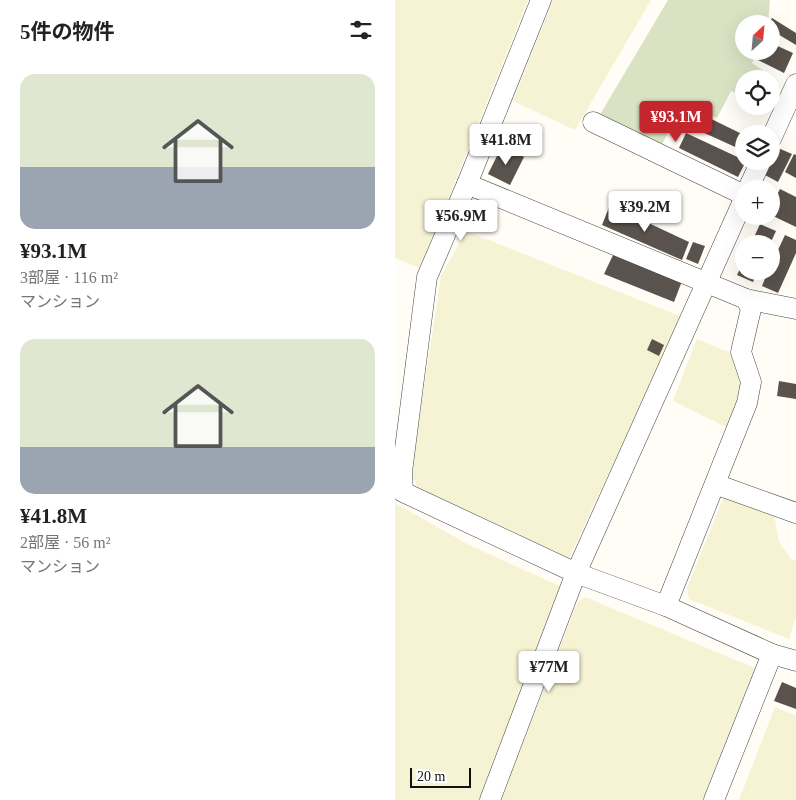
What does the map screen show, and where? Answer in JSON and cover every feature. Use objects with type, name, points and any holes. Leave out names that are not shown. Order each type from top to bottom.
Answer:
[{"type":"street","points":[[541,0],[467,184],[427,277],[402,472],[403,492],[576,573],[666,606],[772,654],[796,661]]},
{"type":"street","points":[[777,125],[796,84]]},
{"type":"street","points":[[593,122],[735,191]]},
{"type":"street","points":[[467,184],[746,299],[796,309]]},
{"type":"street","points":[[490,800],[576,573],[735,218]]},
{"type":"street","points":[[666,606],[747,403],[751,382],[741,352],[751,309],[746,299]]},
{"type":"street","points":[[715,484],[796,514]]},
{"type":"street","points":[[714,800],[772,654]]},
{"type":"shaded area","points":[[395,0],[528,0],[420,268],[395,258]]},
{"type":"shaded area","points":[[553,0],[651,0],[575,130],[513,101]]},
{"type":"shaded area","points":[[466,231],[682,317],[569,558],[417,487],[413,477],[412,466],[441,276]]},
{"type":"shaded area","points":[[697,339],[733,354],[742,370],[742,388],[730,429],[673,401]]},
{"type":"shaded area","points":[[724,496],[774,514],[779,542],[791,559],[796,561],[796,616],[789,639],[689,599],[687,588]]},
{"type":"shaded area","points":[[395,503],[471,546],[560,586],[479,800],[395,800]]},
{"type":"shaded area","points":[[585,597],[757,669],[705,800],[501,800],[577,603]]},
{"type":"shaded area","points":[[775,707],[796,716],[796,800],[739,800]]},
{"type":"green space","points":[[668,0],[770,0],[769,15],[735,15],[735,60],[754,60],[752,63],[762,70],[735,70],[735,93],[731,91],[717,118],[684,103],[659,150],[598,118]]},
{"type":"building","points":[[780,23],[796,33],[796,45],[780,35]]},
{"type":"building","points":[[780,47],[793,53],[784,73],[758,60],[780,60]]},
{"type":"building","points":[[695,111],[735,131],[735,147],[689,126]]},
{"type":"building","points":[[686,133],[735,156],[735,170],[742,170],[738,177],[679,148]]},
{"type":"building","points":[[502,146],[524,157],[510,185],[488,174]]},
{"type":"building","points":[[780,149],[792,154],[779,180],[774,180],[765,175],[767,170],[780,170]]},
{"type":"building","points":[[794,154],[796,155],[796,178],[785,172]]},
{"type":"building","points":[[780,189],[796,197],[796,227],[780,219]]},
{"type":"building","points":[[610,205],[689,242],[682,260],[602,225]]},
{"type":"building","points":[[760,225],[776,231],[774,235],[755,235]]},
{"type":"building","points":[[785,235],[796,240],[796,253],[778,293],[762,286],[764,280],[780,280],[780,246]]},
{"type":"building","points":[[693,242],[705,246],[698,264],[686,259]]},
{"type":"building","points":[[614,253],[682,281],[674,302],[604,274]]},
{"type":"building","points":[[652,339],[664,345],[659,356],[647,350]]},
{"type":"building","points":[[779,381],[796,384],[796,399],[777,396]]},
{"type":"building","points":[[782,682],[796,688],[796,709],[774,701]]}]
